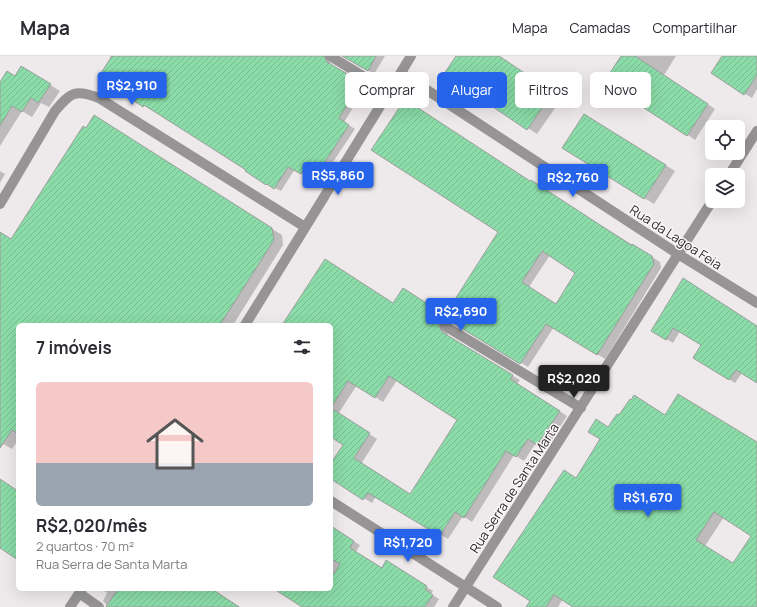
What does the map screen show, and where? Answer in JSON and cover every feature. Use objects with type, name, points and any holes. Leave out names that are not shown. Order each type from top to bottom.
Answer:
[{"type":"street","points":[[330,56],[356,72]]},
{"type":"street","points":[[402,72],[411,56]]},
{"type":"street","name":"Rua da Lagoa Feia","points":[[429,91],[678,254],[757,303]]},
{"type":"street","points":[[0,204],[55,112],[66,98],[75,92],[87,93],[99,98],[305,227]]},
{"type":"street","points":[[246,323],[379,108]]},
{"type":"street","points":[[733,168],[757,131]]},
{"type":"street","name":"Rua Serra de Santa Marta","points":[[453,607],[708,208]]},
{"type":"street","points":[[445,326],[581,408]]},
{"type":"street","points":[[333,502],[497,607]]},
{"type":"street","points":[[70,607],[81,591],[99,607]]},
{"type":"building","points":[[112,56],[324,56],[327,62],[345,73],[345,108],[339,118],[349,125],[319,171],[307,164],[301,174],[288,167],[274,189],[144,105],[143,107],[99,76]]},
{"type":"building","points":[[342,56],[376,56],[368,71]]},
{"type":"building","points":[[456,56],[499,56],[523,72],[515,72],[515,108],[542,108],[527,130],[494,108],[507,108],[507,72],[445,72]]},
{"type":"building","points":[[621,56],[635,56],[708,104],[687,136],[644,108],[651,108],[651,72],[611,72]]},
{"type":"building","points":[[722,56],[757,56],[757,75],[744,95],[711,73]]},
{"type":"building","points":[[21,66],[51,84],[38,103],[31,98],[22,112],[12,106],[0,126],[0,82],[7,71],[15,76]]},
{"type":"building","points":[[399,108],[418,108],[631,245],[632,244],[652,256],[654,264],[597,355],[546,324],[520,364],[448,320],[440,322],[439,326],[442,332],[513,375],[510,379],[560,411],[537,445],[528,439],[516,457],[506,451],[464,518],[455,512],[440,536],[368,493],[363,500],[333,480],[333,460],[343,445],[333,438],[333,409],[370,433],[354,458],[410,494],[457,420],[389,376],[375,398],[348,381],[333,405],[333,323],[283,323],[325,259],[393,303],[403,288],[445,315],[498,232],[371,150]],"holes":[[[542,251],[575,273],[556,304],[522,282]]]},
{"type":"building","points":[[584,114],[666,165],[644,199],[562,148]]},
{"type":"building","points":[[94,115],[272,228],[274,240],[221,323],[16,323],[16,433],[12,430],[0,448],[0,232],[11,239],[83,126],[86,128]]},
{"type":"building","points":[[683,278],[757,326],[757,383],[736,370],[729,380],[693,358],[701,345],[673,328],[666,340],[651,331]]},
{"type":"building","points":[[678,394],[757,442],[757,607],[573,607],[554,595],[546,607],[526,607],[530,601],[493,577],[564,470],[576,478],[600,439],[588,432],[596,419],[608,427],[617,414],[619,415],[634,395],[665,415]],"holes":[[[714,512],[751,536],[733,563],[696,540]]]},
{"type":"building","points":[[0,479],[16,490],[16,559],[0,548]]},
{"type":"building","points":[[333,527],[354,541],[350,548],[382,568],[386,560],[427,586],[425,589],[433,595],[425,607],[302,607],[277,591],[333,591],[333,575],[340,564],[333,560]]},
{"type":"building","points":[[117,591],[215,591],[239,607],[106,607]]}]
